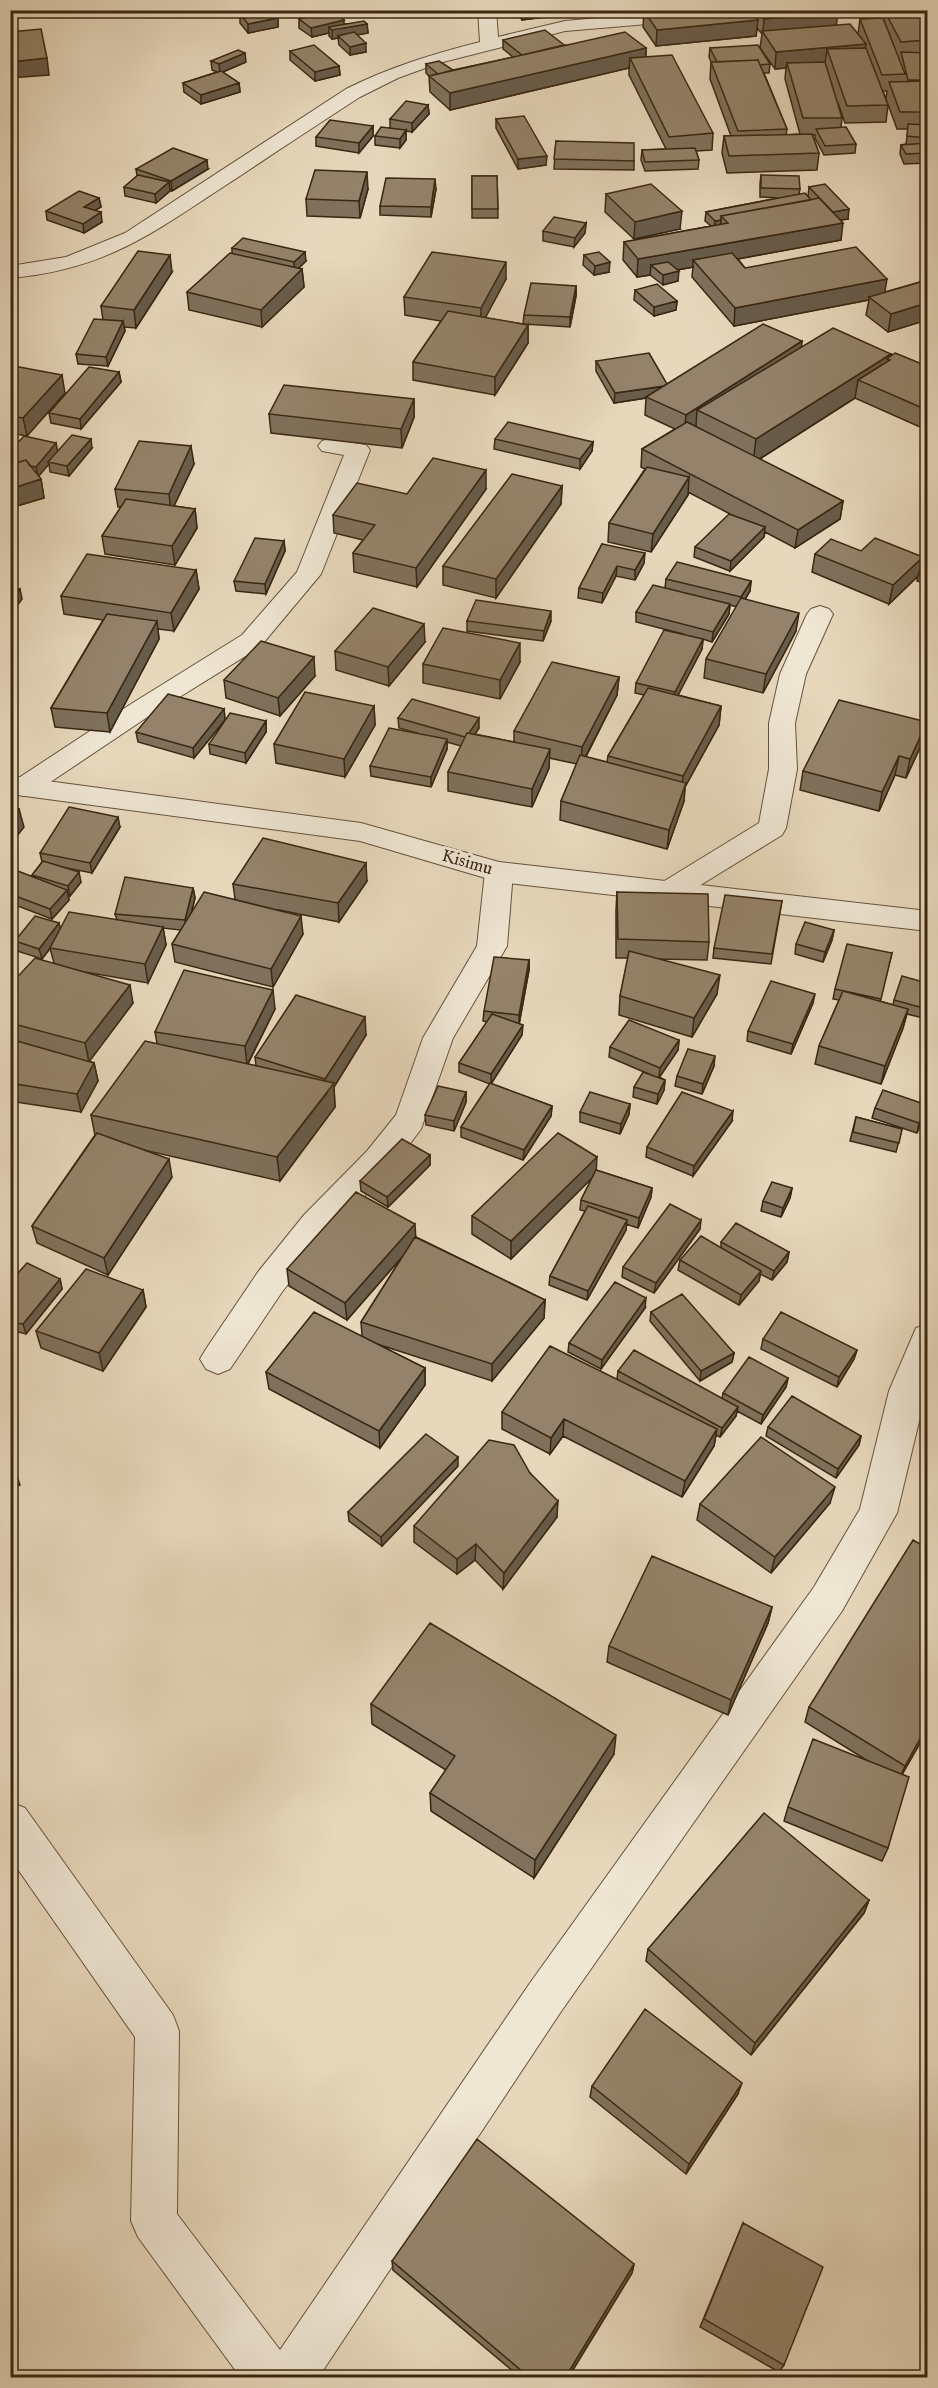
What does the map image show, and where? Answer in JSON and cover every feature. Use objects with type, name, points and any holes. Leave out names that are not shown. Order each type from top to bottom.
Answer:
[{"type":"street","points":[[487,10],[489,44]]},
{"type":"street","points":[[10,272],[66,265],[100,253],[132,237],[353,93],[391,74],[489,44],[564,26],[754,10]]},
{"type":"street","points":[[17,786],[251,641],[309,574],[358,450],[330,446]]},
{"type":"street","points":[[671,890],[772,828],[783,769],[782,723],[793,674],[820,614]]},
{"type":"street","name":"Kisimu","points":[[17,786],[361,832],[499,872],[927,921]]},
{"type":"street","points":[[218,1359],[270,1282],[316,1224],[379,1160],[410,1120],[438,1038],[492,946],[499,872]]},
{"type":"street","points":[[289,2378],[545,1998],[828,1599],[878,1513],[907,1390],[927,1338]]},
{"type":"street","points":[[10,1822],[158,2031],[154,2221],[271,2378]]},
{"type":"building","points":[[271,10],[278,18],[248,24],[240,14]]},
{"type":"building","points":[[751,10],[758,20],[657,30],[644,11]]},
{"type":"building","points":[[758,10],[837,10],[838,12],[764,19]]},
{"type":"building","points":[[884,10],[927,10],[927,40],[901,42]]},
{"type":"building","points":[[332,11],[344,20],[311,28],[299,19]]},
{"type":"building","points":[[883,18],[905,74],[882,75],[860,19]]},
{"type":"building","points":[[364,21],[367,24],[332,30],[329,27]]},
{"type":"building","points":[[850,24],[866,44],[776,52],[762,31]]},
{"type":"building","points":[[41,29],[47,58],[10,62],[10,32]]},
{"type":"building","points":[[545,30],[564,45],[522,55],[503,40]]},
{"type":"building","points":[[354,32],[366,43],[350,47],[338,36]]},
{"type":"building","points":[[625,32],[646,48],[450,93],[429,76]]},
{"type":"building","points":[[314,45],[339,66],[315,72],[290,51]]},
{"type":"building","points":[[758,45],[770,64],[760,65],[758,60],[717,62],[710,48]]},
{"type":"building","points":[[866,48],[888,105],[847,106],[827,49]]},
{"type":"building","points":[[238,50],[245,53],[219,64],[211,61]]},
{"type":"building","points":[[901,52],[927,53],[927,80],[908,80]]},
{"type":"building","points":[[672,55],[713,133],[669,137],[630,58]]},
{"type":"building","points":[[758,60],[787,129],[738,131],[711,62]]},
{"type":"building","points":[[439,61],[453,70],[438,74],[426,64]]},
{"type":"building","points":[[825,62],[842,118],[803,118],[787,63]]},
{"type":"building","points":[[221,71],[239,83],[201,95],[183,83]]},
{"type":"building","points":[[927,81],[927,112],[900,112],[889,82]]},
{"type":"building","points":[[406,101],[428,105],[412,123],[390,119]]},
{"type":"building","points":[[524,116],[547,156],[518,159],[496,119]]},
{"type":"building","points":[[330,120],[373,126],[359,143],[316,137]]},
{"type":"building","points":[[908,124],[927,125],[927,138],[907,136]]},
{"type":"building","points":[[381,127],[406,130],[400,139],[375,136]]},
{"type":"building","points":[[846,127],[856,144],[825,146],[816,129]]},
{"type":"building","points":[[812,134],[819,153],[729,156],[724,136]]},
{"type":"building","points":[[556,141],[634,143],[634,161],[554,159]]},
{"type":"building","points":[[927,143],[927,153],[906,154],[901,145]]},
{"type":"building","points":[[173,148],[207,160],[171,181],[136,169]]},
{"type":"building","points":[[695,148],[699,160],[645,162],[642,150]]},
{"type":"building","points":[[315,170],[367,172],[359,201],[306,199]]},
{"type":"building","points":[[138,175],[169,182],[155,194],[124,187]]},
{"type":"building","points":[[761,175],[799,176],[800,189],[761,188]]},
{"type":"building","points":[[472,176],[497,176],[498,209],[472,209]]},
{"type":"building","points":[[386,178],[435,179],[431,207],[380,206]]},
{"type":"building","points":[[651,184],[682,211],[635,222],[606,194]]},
{"type":"building","points":[[825,184],[849,209],[833,212],[809,187]]},
{"type":"building","points":[[79,191],[99,198],[84,207],[101,212],[83,224],[46,211]]},
{"type":"building","points":[[805,193],[811,200],[721,216],[721,220],[715,221],[706,212]]},
{"type":"building","points":[[819,198],[843,223],[638,259],[624,242],[728,223],[721,216]]},
{"type":"building","points":[[554,217],[586,223],[575,238],[543,231]]},
{"type":"building","points":[[243,238],[305,252],[294,262],[232,248]]},
{"type":"building","points":[[856,247],[887,279],[735,308],[693,260],[732,253],[745,268]]},
{"type":"building","points":[[138,251],[170,255],[134,310],[101,306]]},
{"type":"building","points":[[432,252],[506,262],[481,308],[404,297]]},
{"type":"building","points":[[599,252],[610,262],[595,266],[584,255]]},
{"type":"building","points":[[230,253],[302,269],[261,310],[187,292]]},
{"type":"building","points":[[668,262],[679,271],[663,275],[651,265]]},
{"type":"building","points":[[927,280],[927,303],[891,314],[869,297]]},
{"type":"building","points":[[531,283],[576,286],[570,317],[524,315]]},
{"type":"building","points":[[657,284],[677,301],[654,307],[635,290]]},
{"type":"building","points":[[448,311],[528,325],[495,377],[413,362]]},
{"type":"building","points":[[94,319],[123,321],[106,357],[76,354]]},
{"type":"building","points":[[763,324],[802,341],[686,415],[646,397]]},
{"type":"building","points":[[833,328],[891,354],[756,439],[697,410]]},
{"type":"building","points":[[649,353],[667,384],[664,386],[615,393],[596,361]]},
{"type":"building","points":[[895,353],[927,366],[927,410],[858,380],[890,360],[887,359]]},
{"type":"building","points":[[14,366],[62,375],[23,418],[10,416],[10,370]]},
{"type":"building","points":[[89,367],[119,372],[80,419],[49,413]]},
{"type":"building","points":[[284,385],[414,399],[401,429],[269,414]]},
{"type":"building","points":[[508,422],[593,442],[580,459],[495,439]]},
{"type":"building","points":[[687,422],[843,501],[798,530],[642,449]]},
{"type":"building","points":[[72,435],[91,439],[67,466],[48,462]]},
{"type":"building","points":[[24,436],[56,443],[36,467],[30,466],[26,460],[10,462],[10,451]]},
{"type":"building","points":[[139,441],[191,446],[169,494],[115,489]]},
{"type":"building","points":[[433,458],[486,470],[416,568],[353,553],[375,525],[333,515],[357,483],[407,494]]},
{"type":"building","points":[[26,460],[41,479],[10,489],[10,465]]},
{"type":"building","points":[[647,467],[689,477],[653,534],[609,523]]},
{"type":"building","points":[[512,474],[562,486],[496,579],[443,566]]},
{"type":"building","points":[[126,499],[195,509],[172,546],[102,536]]},
{"type":"building","points":[[729,514],[765,527],[731,561],[695,547]]},
{"type":"building","points":[[255,538],[284,541],[265,584],[234,581]]},
{"type":"building","points":[[875,538],[923,557],[893,585],[815,554],[831,539],[861,551]]},
{"type":"building","points":[[602,544],[645,553],[635,570],[617,566],[603,593],[579,588]]},
{"type":"building","points":[[927,553],[927,565],[921,563]]},
{"type":"building","points":[[87,554],[196,570],[171,613],[61,596]]},
{"type":"building","points":[[677,562],[751,581],[741,597],[666,579]]},
{"type":"building","points":[[653,585],[730,604],[713,632],[636,612]]},
{"type":"building","points":[[10,588],[20,589],[10,602]]},
{"type":"building","points":[[741,598],[799,613],[766,674],[706,659]]},
{"type":"building","points":[[476,600],[551,611],[544,631],[467,621]]},
{"type":"building","points":[[373,608],[424,624],[388,667],[335,651]]},
{"type":"building","points":[[107,614],[157,621],[107,713],[51,708]]},
{"type":"building","points":[[443,628],[520,643],[500,680],[423,664]]},
{"type":"building","points":[[664,630],[703,639],[675,692],[636,683]]},
{"type":"building","points":[[261,641],[314,657],[278,698],[224,680]]},
{"type":"building","points":[[552,662],[619,677],[582,747],[514,731]]},
{"type":"building","points":[[648,688],[721,706],[683,776],[608,756]]},
{"type":"building","points":[[305,692],[374,706],[344,759],[274,744]]},
{"type":"building","points":[[168,694],[224,709],[193,748],[136,732]]},
{"type":"building","points":[[412,699],[479,718],[465,737],[398,718]]},
{"type":"building","points":[[839,700],[927,722],[910,759],[899,756],[882,792],[803,771]]},
{"type":"building","points":[[230,713],[266,721],[245,753],[209,744]]},
{"type":"building","points":[[389,728],[447,739],[431,777],[370,766]]},
{"type":"building","points":[[467,733],[550,749],[532,789],[448,772]]},
{"type":"building","points":[[580,755],[686,783],[669,830],[561,801]]},
{"type":"building","points":[[10,806],[19,809],[10,820]]},
{"type":"building","points":[[69,807],[118,817],[90,863],[40,853]]},
{"type":"building","points":[[263,838],[366,863],[338,903],[233,884]]},
{"type":"building","points":[[43,861],[79,872],[68,886],[32,875]]},
{"type":"building","points":[[10,868],[67,890],[50,909],[10,894]]},
{"type":"building","points":[[125,877],[193,888],[185,920],[115,914]]},
{"type":"building","points":[[204,892],[301,916],[271,969],[172,944]]},
{"type":"building","points":[[617,892],[708,894],[709,942],[618,939]]},
{"type":"building","points":[[725,895],[782,901],[772,954],[714,948]]},
{"type":"building","points":[[69,912],[163,927],[145,964],[50,948]]},
{"type":"building","points":[[35,916],[59,923],[39,949],[15,941]]},
{"type":"building","points":[[805,922],[834,930],[825,952],[796,944]]},
{"type":"building","points":[[847,944],[892,953],[881,999],[835,989]]},
{"type":"building","points":[[629,951],[720,975],[694,1018],[620,996]]},
{"type":"building","points":[[494,957],[529,960],[519,1015],[484,1011]]},
{"type":"building","points":[[35,958],[130,985],[85,1043],[10,1023],[10,985]]},
{"type":"building","points":[[184,970],[273,990],[245,1046],[155,1032]]},
{"type":"building","points":[[902,976],[927,983],[927,1009],[894,1000]]},
{"type":"building","points":[[771,981],[815,994],[793,1044],[748,1031]]},
{"type":"building","points":[[843,991],[908,1009],[885,1066],[819,1046]]},
{"type":"building","points":[[296,995],[365,1017],[325,1079],[255,1057]]},
{"type":"building","points":[[492,1014],[523,1025],[491,1074],[459,1063]]},
{"type":"building","points":[[629,1020],[679,1040],[660,1068],[610,1047]]},
{"type":"building","points":[[10,1039],[94,1063],[77,1094],[10,1083]]},
{"type":"building","points":[[145,1041],[334,1083],[277,1157],[91,1115]]},
{"type":"building","points":[[688,1049],[715,1056],[703,1084],[677,1076]]},
{"type":"building","points":[[643,1072],[665,1080],[658,1094],[634,1087]]},
{"type":"building","points":[[490,1083],[552,1106],[524,1150],[461,1127]]},
{"type":"building","points":[[438,1086],[466,1092],[454,1121],[425,1115]]},
{"type":"building","points":[[883,1090],[927,1105],[919,1123],[875,1108]]},
{"type":"building","points":[[590,1092],[630,1104],[621,1124],[580,1112]]},
{"type":"building","points":[[682,1092],[733,1111],[694,1166],[647,1147]]},
{"type":"building","points":[[856,1117],[902,1129],[899,1143],[853,1132]]},
{"type":"building","points":[[97,1133],[169,1159],[104,1258],[32,1226]]},
{"type":"building","points":[[558,1133],[597,1157],[511,1241],[472,1216]]},
{"type":"building","points":[[402,1139],[430,1155],[387,1197],[360,1181]]},
{"type":"building","points":[[596,1170],[652,1188],[639,1218],[581,1200]]},
{"type":"building","points":[[772,1182],[792,1188],[783,1208],[763,1201]]},
{"type":"building","points":[[356,1192],[415,1224],[345,1303],[287,1269]]},
{"type":"building","points":[[670,1204],[701,1220],[656,1283],[623,1267]]},
{"type":"building","points":[[588,1206],[627,1220],[588,1291],[550,1276]]},
{"type":"building","points":[[736,1223],[789,1252],[774,1271],[721,1242]]},
{"type":"building","points":[[701,1236],[761,1271],[741,1295],[680,1260]]},
{"type":"building","points":[[415,1237],[545,1300],[492,1364],[361,1322]]},
{"type":"building","points":[[27,1263],[60,1279],[23,1324],[10,1322],[10,1282]]},
{"type":"building","points":[[86,1269],[143,1290],[99,1353],[36,1331]]},
{"type":"building","points":[[615,1282],[646,1298],[602,1360],[569,1343]]},
{"type":"building","points":[[682,1294],[734,1353],[701,1371],[651,1312]]},
{"type":"building","points":[[314,1312],[425,1368],[379,1431],[266,1372]]},
{"type":"building","points":[[781,1312],[857,1350],[839,1377],[763,1339]]},
{"type":"building","points":[[550,1346],[717,1429],[685,1481],[564,1419],[551,1438],[502,1412]]},
{"type":"building","points":[[634,1350],[738,1407],[722,1428],[618,1371]]},
{"type":"building","points":[[749,1357],[788,1378],[763,1415],[723,1393]]},
{"type":"building","points":[[792,1396],[861,1436],[838,1469],[768,1427]]},
{"type":"building","points":[[426,1434],[458,1457],[381,1537],[348,1512]]},
{"type":"building","points":[[761,1437],[835,1487],[775,1557],[700,1504]]},
{"type":"building","points":[[489,1440],[514,1445],[530,1473],[558,1501],[504,1573],[476,1544],[457,1559],[414,1526]]},
{"type":"building","points":[[913,1540],[927,1548],[927,1726],[905,1766],[809,1707]]},
{"type":"building","points":[[652,1556],[772,1607],[731,1700],[609,1646]]},
{"type":"building","points":[[430,1623],[616,1735],[535,1860],[430,1793],[455,1756],[371,1704]]},
{"type":"building","points":[[813,1739],[909,1777],[888,1848],[788,1807]]},
{"type":"building","points":[[764,1813],[869,1900],[755,2043],[648,1949]]},
{"type":"building","points":[[645,2009],[742,2083],[689,2164],[592,2086]]},
{"type":"building","points":[[477,2139],[634,2264],[565,2378],[530,2378],[392,2261]]},
{"type":"building","points":[[743,2223],[823,2267],[784,2365],[704,2319]]}]
